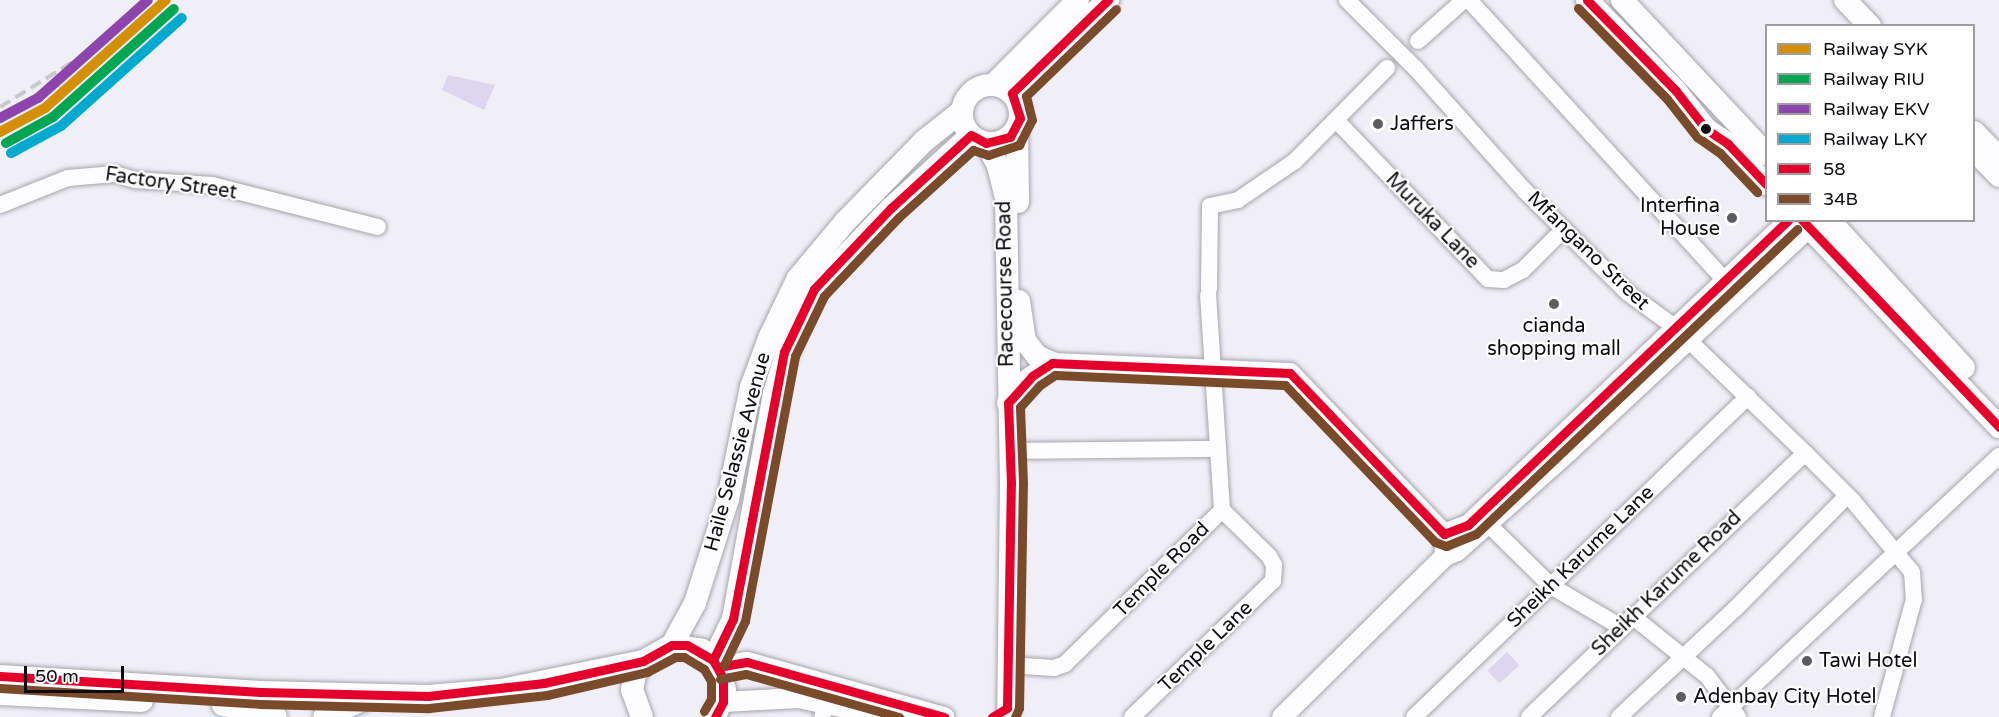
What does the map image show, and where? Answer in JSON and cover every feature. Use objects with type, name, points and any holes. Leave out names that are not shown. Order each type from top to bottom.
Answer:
[{"type":"main road","name":"Haile Selassie Avenue","points":[[1002,89],[1078,0]]},
{"type":"main road","name":"Haile Selassie Avenue","points":[[672,645],[695,603],[728,500],[751,387],[770,336],[798,279],[903,162],[962,111],[975,90],[1002,89],[1108,0]]},
{"type":"main road","points":[[1587,0],[1676,91],[1706,129],[1728,144],[1765,182]]},
{"type":"main road","points":[[1622,0],[1765,152]]},
{"type":"main road","points":[[1827,0],[1849,24]]},
{"type":"main road","points":[[1845,0],[1868,24]]},
{"type":"main road","points":[[1002,89],[1020,109],[1017,127],[1020,322],[1031,350],[1052,363],[1022,384],[1008,403]]},
{"type":"main road","points":[[962,111],[964,124],[978,139]]},
{"type":"main road","name":"Haile Selassie Avenue","points":[[716,663],[733,619],[774,393],[799,315],[822,280],[891,208],[978,139],[1010,137],[1017,127]]},
{"type":"main road","points":[[1975,133],[1999,158]]},
{"type":"main road","name":"Racecourse Road","points":[[978,139],[998,165],[1006,200],[1010,451],[1008,665],[1003,714]]},
{"type":"main road","points":[[1975,151],[1999,176]]},
{"type":"main road","points":[[1809,222],[1999,406]]},
{"type":"main road","points":[[1897,307],[1999,427]]},
{"type":"main road","points":[[0,675],[261,692],[428,696],[501,690],[643,661],[672,645],[687,645],[716,663],[725,690],[719,710]]},
{"type":"main road","points":[[642,717],[632,690],[643,661]]},
{"type":"main road","points":[[0,694],[246,706],[268,711],[276,717]]},
{"type":"main road","points":[[324,717],[352,702],[387,694]]},
{"type":"street","points":[[1347,0],[1386,39],[1418,41]]},
{"type":"street","points":[[1387,68],[1416,69],[1418,41],[1464,0]]},
{"type":"street","points":[[1469,0],[1726,281]]},
{"type":"street","points":[[1336,120],[1387,68],[1386,39]]},
{"type":"street","name":"Mfangano Street","points":[[1386,39],[1564,229],[1628,293],[1681,334],[1805,453],[1847,496],[1912,572],[1914,599],[1882,717]]},
{"type":"street","name":"Temple Road","points":[[1008,665],[1054,668],[1065,664],[1222,510],[1208,292],[1210,206],[1228,204],[1254,190],[1295,161],[1336,120]]},
{"type":"street","name":"Muruka Lane","points":[[1336,120],[1488,279],[1504,280],[1523,270],[1564,229]]},
{"type":"street","name":"Factory Street","points":[[0,205],[68,178],[115,174],[135,180],[212,185],[378,226]]},
{"type":"street","points":[[1282,717],[1444,556],[1457,551],[1488,524],[1681,334],[1726,281],[1809,222]]},
{"type":"street","points":[[1444,534],[1468,525],[1809,222]]},
{"type":"street","points":[[1052,363],[1285,372],[1297,376],[1444,534],[1444,556]]},
{"type":"street","name":"Sheikh Karume Lane","points":[[1414,717],[1749,397]]},
{"type":"street","points":[[1010,451],[1218,449]]},
{"type":"street","name":"Sheikh Karume Road","points":[[1529,717],[1805,453]]},
{"type":"street","points":[[1488,524],[1551,586],[1627,622],[1684,658],[1707,676],[1730,714],[1896,551],[1999,456]]},
{"type":"street","points":[[1619,717],[1684,658],[1847,496]]},
{"type":"street","name":"Temple Lane","points":[[1132,717],[1266,590],[1275,574],[1269,556],[1222,510]]},
{"type":"street","points":[[716,663],[747,662],[944,717]]},
{"type":"street","points":[[719,710],[779,697],[824,709],[889,717]]},
{"type":"shaded area","points":[[448,75],[495,85],[484,110],[442,90]]},
{"type":"shaded area","points":[[1507,652],[1519,665],[1500,684],[1487,670]]},
{"type":"railway","points":[[0,107],[79,58],[145,0]]},
{"type":"rail line","name":"EKV","points":[[0,118],[38,98],[148,0]]},
{"type":"rail line","name":"SYK","points":[[0,132],[45,108],[166,0]]},
{"type":"rail line","name":"RIU","points":[[6,143],[53,117],[174,9]]},
{"type":"rail line","name":"LKY","points":[[11,153],[61,126],[182,18]]},
{"type":"transit line","name":"58","points":[[713,660],[733,619],[784,352],[814,289],[891,208],[971,135],[986,143],[1010,137],[1020,118],[1012,93],[1108,0]]},
{"type":"transit line","name":"58","points":[[1587,0],[1676,91],[1706,129],[1728,144],[1765,183]]},
{"type":"transit line","name":"34B","points":[[1578,8],[1667,99],[1697,137],[1720,153],[1757,192]]},
{"type":"transit line","name":"34B","points":[[724,665],[745,621],[795,356],[824,296],[899,217],[973,150],[988,155],[1019,145],[1032,120],[1026,96],[1116,9]]},
{"type":"transit line","name":"58","points":[[992,717],[1007,708],[1011,483],[1008,403],[1032,376],[1052,363],[1290,373],[1444,534],[1468,525],[1786,222]]},
{"type":"transit line","name":"58","points":[[1804,222],[1999,427]]},
{"type":"transit line","name":"34B","points":[[1015,717],[1019,708],[1023,483],[1020,407],[1040,385],[1055,375],[1285,385],[1435,542],[1446,546],[1476,534],[1797,229]]},
{"type":"transit line","name":"58","points":[[0,676],[261,692],[428,696],[544,683],[643,661],[672,645],[687,645],[713,660],[723,678],[723,702],[715,717]]},
{"type":"transit line","name":"34B","points":[[0,688],[260,704],[429,708],[547,695],[647,672],[675,657],[684,657],[704,669],[711,681],[711,699],[704,711]]},
{"type":"transit line","name":"58","points":[[718,667],[747,662],[944,717]]},
{"type":"transit line","name":"34B","points":[[720,679],[746,674],[899,717]]},
{"type":"place","name":"Jaffers","points":[[1378,124]]},
{"type":"place","name":"Interfina House","points":[[1732,218]]},
{"type":"place","name":"cianda shopping mall","points":[[1554,304]]},
{"type":"place","name":"Tawi Hotel","points":[[1807,661]]},
{"type":"place","name":"Adenbay City Hotel","points":[[1681,697]]}]
